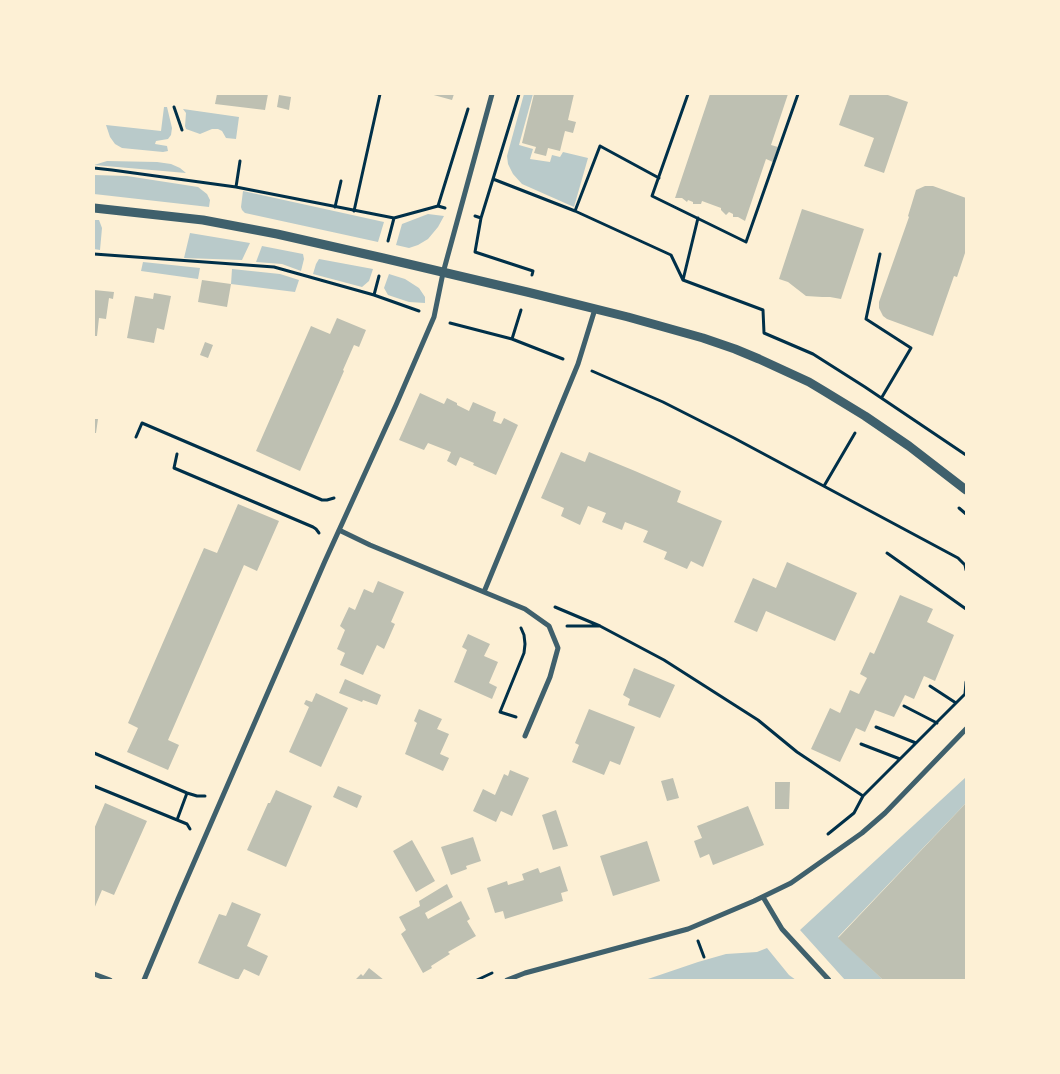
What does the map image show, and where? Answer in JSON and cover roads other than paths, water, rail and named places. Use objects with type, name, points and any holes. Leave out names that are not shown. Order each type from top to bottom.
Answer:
[{"type":"street","points":[[144,980],[434,316],[443,273],[492,94]]},
{"type":"street","points":[[94,208],[165,215],[242,227],[335,246],[595,309],[689,334],[735,349],[809,382],[865,416],[909,446],[966,490]]},
{"type":"street","points":[[484,592],[578,364],[595,309]]},
{"type":"street","points":[[339,530],[370,545],[525,609],[549,626],[558,648],[550,677],[525,736]]},
{"type":"street","points":[[507,980],[525,973],[688,929],[791,883],[862,833],[885,813],[966,729]]},
{"type":"street","points":[[763,897],[782,929],[829,980]]},
{"type":"street","points":[[94,974],[110,980]]}]
